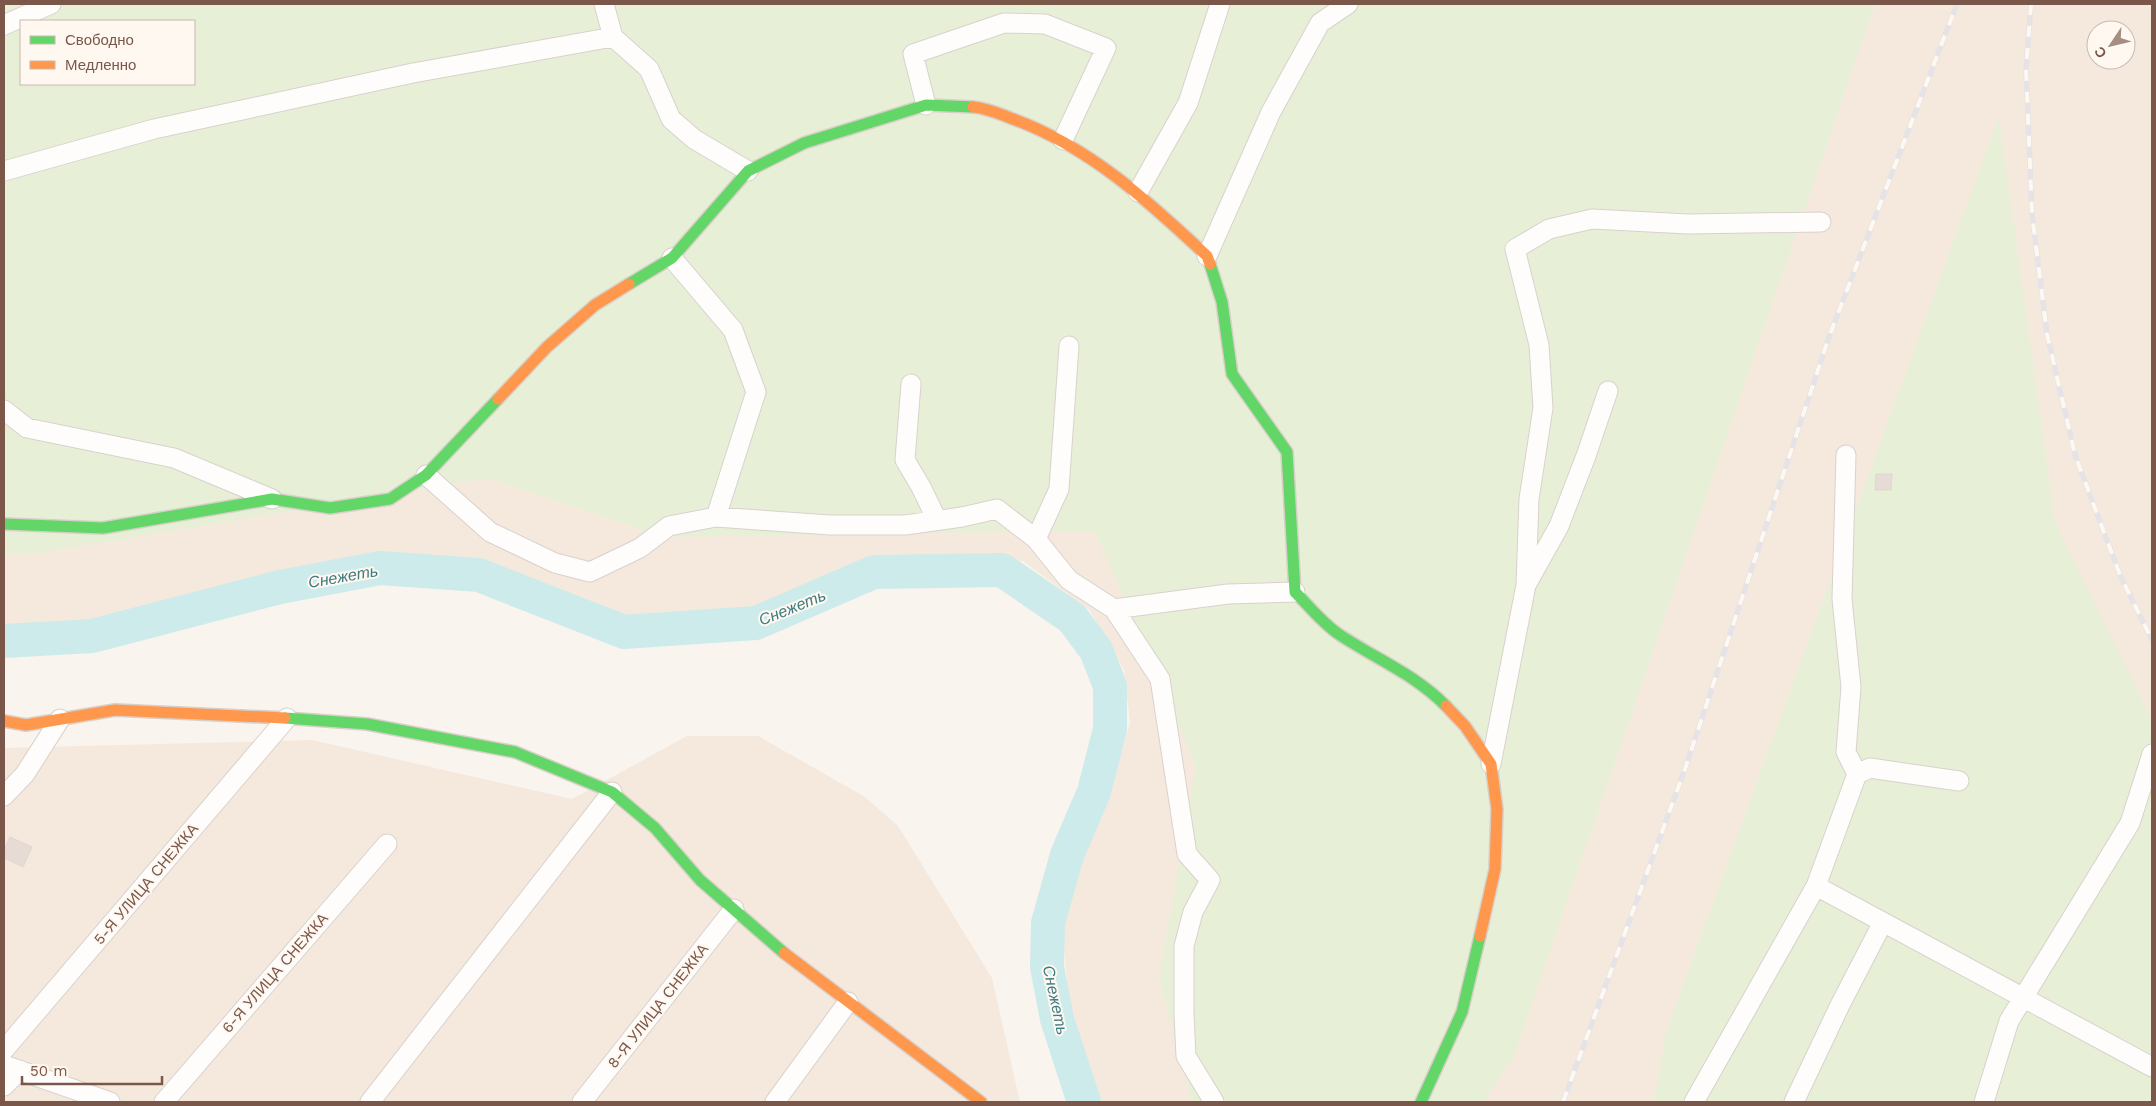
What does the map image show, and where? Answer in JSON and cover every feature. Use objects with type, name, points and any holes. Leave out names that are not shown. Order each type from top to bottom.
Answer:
[{"type":"street","points":[[4,25],[50,4]]},
{"type":"street","points":[[604,4],[613,37],[649,69],[671,119],[694,138],[748,171]]},
{"type":"street","points":[[1138,192],[1188,102],[1220,4]]},
{"type":"street","points":[[1207,256],[1271,112],[1311,40],[1320,24],[1348,4]]},
{"type":"street","points":[[926,105],[912,54],[1004,23],[1045,24],[1106,48],[1063,140]]},
{"type":"street","points":[[4,171],[154,129],[413,73],[613,37]]},
{"type":"street","points":[[4,410],[26,428],[174,458],[272,499],[330,508],[390,500],[426,475],[547,347],[574,323],[595,305],[672,258],[748,171],[804,143],[926,105],[984,108],[1042,129],[1063,140],[1138,192],[1207,256],[1222,302],[1232,374],[1287,452],[1295,592],[1338,634],[1417,681],[1433,693],[1465,726],[1491,764]]},
{"type":"street","points":[[1421,1102],[1462,1012],[1495,869],[1497,809],[1491,764],[1526,585],[1529,498],[1543,408],[1539,345],[1514,249],[1549,229],[1592,219],[1688,224],[1821,222]]},
{"type":"street","points":[[672,258],[733,330],[756,392],[716,517]]},
{"type":"street","points":[[1036,539],[1059,489],[1069,346]]},
{"type":"street","points":[[911,384],[905,460],[937,520]]},
{"type":"street","points":[[1526,585],[1559,526],[1608,391]]},
{"type":"street","points":[[1846,456],[1842,599],[1851,687],[1846,752],[1857,774]]},
{"type":"street","points":[[426,475],[490,532],[555,563],[590,572],[640,548],[669,526],[716,517],[830,525],[905,525],[998,509],[1036,539],[1069,580],[1114,610],[1160,680],[1187,854],[1210,880],[1193,912],[1184,946],[1184,1014],[1186,1056],[1214,1102]]},
{"type":"street","points":[[4,524],[104,528],[272,499]]},
{"type":"street","points":[[1114,610],[1228,594],[1295,592]]},
{"type":"street","points":[[4,721],[26,725],[115,710],[287,718],[367,724],[516,752],[612,792],[654,828],[700,880],[796,964],[981,1102]]},
{"type":"street","name":"5-Я УЛИЦА СНЕЖКА","points":[[4,1050],[287,718]]},
{"type":"street","points":[[4,796],[24,774],[60,719]]},
{"type":"street","points":[[1984,1102],[2009,1022],[2130,823],[2152,754]]},
{"type":"street","points":[[1694,1102],[1816,886],[1857,774],[1870,768],[1959,781]]},
{"type":"street","points":[[370,1102],[612,792]]},
{"type":"street","name":"6-Я УЛИЦА СНЕЖКА","points":[[164,1102],[387,844]]},
{"type":"street","points":[[1816,886],[2152,1066]]},
{"type":"street","name":"8-Я УЛИЦА СНЕЖКА","points":[[582,1102],[734,909]]},
{"type":"street","points":[[1794,1102],[1840,1005],[1883,922]]},
{"type":"street","points":[[775,1102],[848,1002]]},
{"type":"street","points":[[4,1086],[12,1068],[110,1102]]},
{"type":"shaded area","points":[[4,4],[2152,4],[2152,1102],[1098,1102],[1068,996],[1062,919],[1089,837],[1115,774],[1130,723],[1124,670],[1090,611],[1023,561],[864,563],[752,610],[627,624],[484,564],[375,557],[91,625],[4,630]]},
{"type":"shaded area","points":[[687,736],[758,736],[865,797],[898,826],[992,978],[1020,1102],[4,1102],[4,748],[312,740],[572,799]]},
{"type":"green space","points":[[4,4],[1875,4],[1514,1056],[1483,1102],[1192,1102],[1159,978],[1196,766],[1095,531],[664,537],[486,478],[34,554],[4,554]]},
{"type":"green space","points":[[1999,116],[2055,522],[2152,720],[2152,1102],[1654,1102],[1666,1032]]},
{"type":"building","points":[[1876,474],[1892,474],[1891,490],[1875,490]]},
{"type":"building","points":[[10,837],[32,847],[23,867],[4,858],[4,850]]},
{"type":"waterway","name":"Снежеть","points":[[4,641],[92,636],[280,587],[380,568],[479,575],[624,632],[756,623],[874,572],[1002,570],[1072,618],[1096,650],[1110,686],[1110,729],[1094,792],[1067,855],[1048,923],[1047,967],[1057,1019],[1084,1102]]},
{"type":"railway","points":[[1563,1102],[1685,769],[1829,337],[1957,4]]},
{"type":"railway","points":[[2031,4],[2026,69],[2032,214],[2047,334],[2075,455],[2120,575],[2152,640]]},
{"type":"traffic: fast","points":[[629,284],[672,258],[748,171],[804,143],[926,105],[973,107]]},
{"type":"traffic: fast","points":[[1210,264],[1222,302],[1232,374],[1287,452],[1295,592],[1334,631],[1409,676],[1446,706]]},
{"type":"traffic: fast","points":[[4,524],[103,528],[272,499],[330,508],[390,499],[426,475],[498,399]]},
{"type":"traffic: fast","points":[[285,718],[367,724],[515,752],[612,792],[655,828],[700,880],[784,953]]},
{"type":"traffic: fast","points":[[1421,1102],[1462,1012],[1480,936]]},
{"type":"traffic: slow","points":[[973,107],[993,112],[1041,131],[1068,144],[1093,160],[1163,215],[1207,256],[1210,264]]},
{"type":"traffic: slow","points":[[498,399],[547,347],[595,305],[629,284]]},
{"type":"traffic: slow","points":[[1446,706],[1465,726],[1491,764],[1497,809],[1495,869],[1480,936]]},
{"type":"traffic: slow","points":[[4,721],[26,725],[115,710],[285,718]]},
{"type":"traffic: slow","points":[[784,953],[981,1102]]}]
